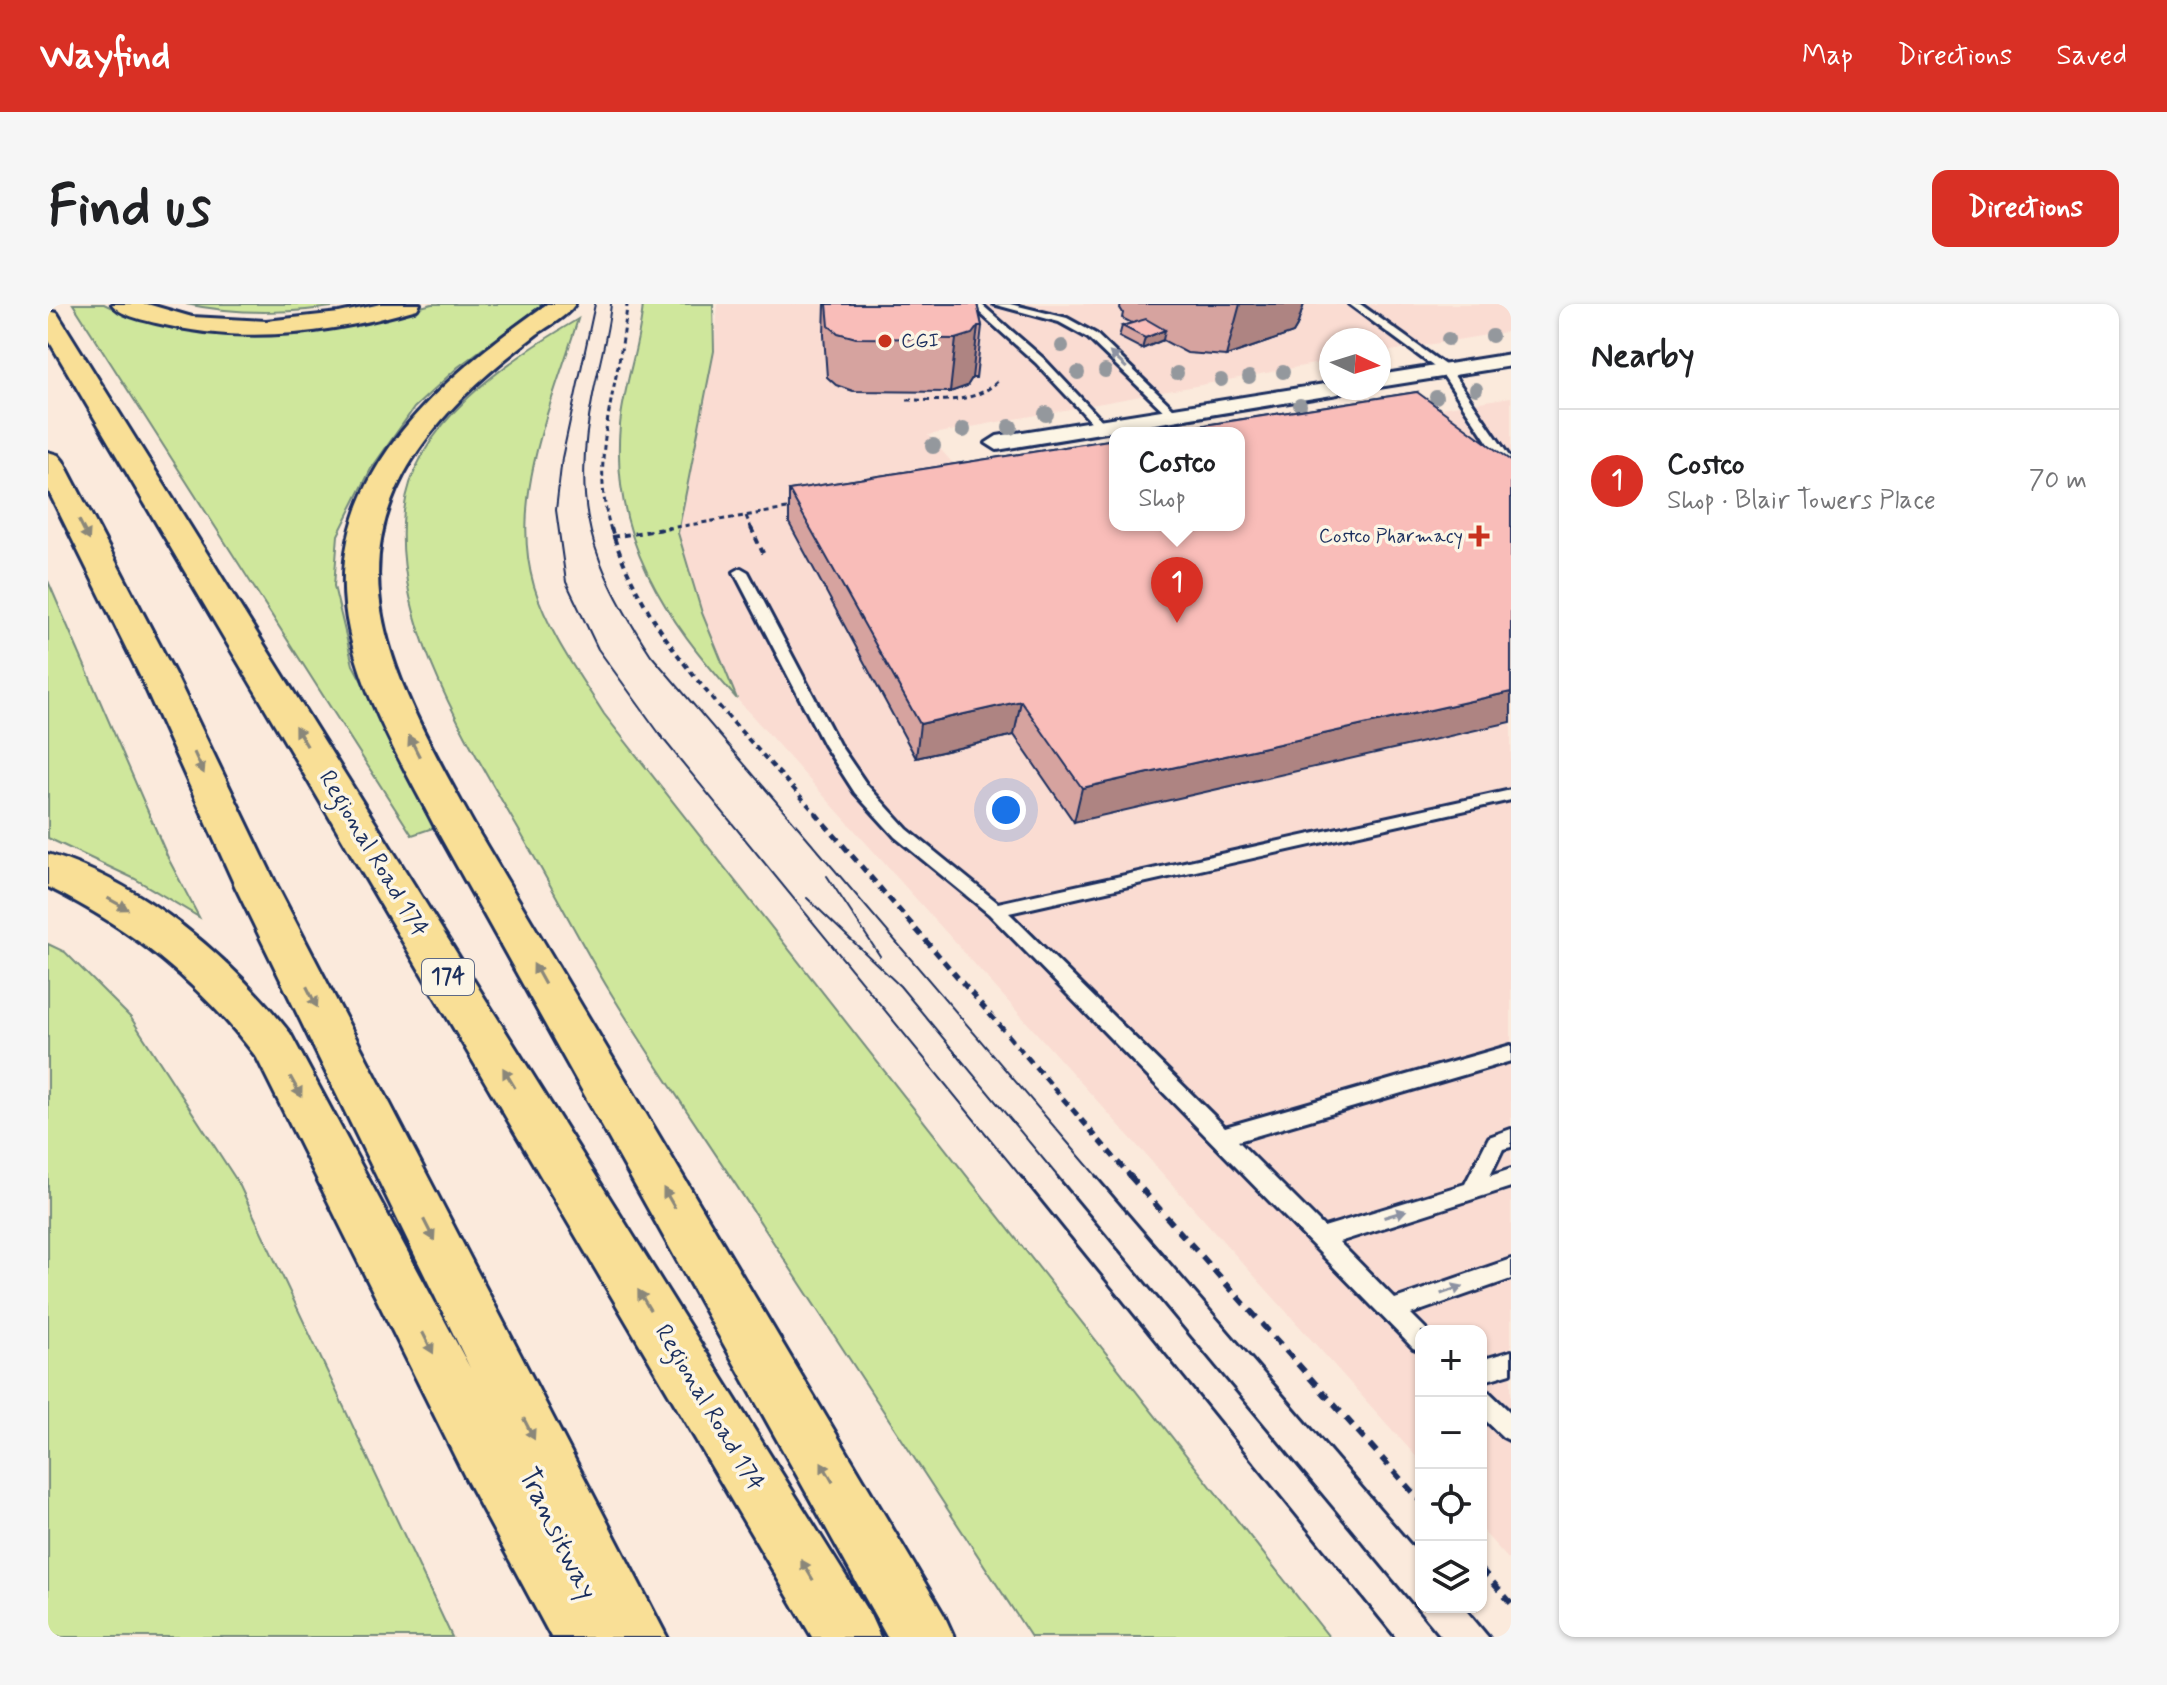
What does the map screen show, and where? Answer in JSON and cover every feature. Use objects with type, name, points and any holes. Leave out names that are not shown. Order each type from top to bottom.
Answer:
[{"type":"highway","points":[[124,304],[198,324],[256,327],[345,319],[408,304]]},
{"type":"highway","points":[[553,311],[443,398],[402,448],[379,490],[371,509],[361,559],[363,619],[371,650],[397,713],[501,906],[922,1637]]},
{"type":"highway","name":"Regional Road 174","points":[[48,318],[848,1637]]},
{"type":"highway","points":[[48,461],[159,678],[257,888],[635,1637]]},
{"type":"highway","points":[[48,869],[121,905],[165,933],[243,1004],[274,1046],[487,1458],[585,1637]]},
{"type":"street","points":[[1391,379],[1511,360]]},
{"type":"street","points":[[997,443],[1319,391]]},
{"type":"lane","points":[[975,304],[1040,361],[1102,427]]},
{"type":"lane","points":[[998,304],[1063,320],[1092,336],[1174,415]]},
{"type":"lane","points":[[1354,304],[1445,370],[1511,468]]},
{"type":"lane","points":[[741,572],[832,745],[861,789],[901,833],[995,910],[1415,1334]]},
{"type":"lane","points":[[995,910],[1511,795]]},
{"type":"lane","points":[[1221,1137],[1511,1053]]},
{"type":"lane","points":[[1472,1190],[1496,1143],[1511,1138]]},
{"type":"lane","points":[[1321,1238],[1511,1178]]},
{"type":"lane","points":[[1393,1310],[1511,1269]]},
{"type":"lane","points":[[1487,1369],[1511,1362]]},
{"type":"lane","points":[[1487,1406],[1511,1429]]},
{"type":"lane","name":"Transitway","points":[[487,1458],[573,1637]]},
{"type":"path","points":[[627,304],[601,455],[602,488],[612,537],[626,578],[641,604],[686,665],[1133,1179],[1415,1495]]},
{"type":"path","points":[[907,400],[963,399],[991,390],[998,381]]},
{"type":"path","points":[[612,537],[806,506]]},
{"type":"path","points":[[1487,1576],[1511,1603]]},
{"type":"shaded area","points":[[718,304],[1511,304],[1511,331],[1391,351],[1391,328],[1319,328],[1319,363],[928,435],[970,483],[1109,523],[1109,531],[1245,531],[1245,439],[1511,397],[1511,1562],[1487,1536],[1487,1325],[1415,1325],[1415,1455],[737,699],[702,613],[678,533],[714,351]]},
{"type":"green space","points":[[73,304],[104,304],[135,319],[188,331],[249,335],[364,322],[432,304],[543,304],[458,367],[414,408],[371,469],[338,535],[334,586],[353,665],[439,826],[412,835]]},
{"type":"green space","points":[[186,304],[353,304],[270,312]]},
{"type":"green space","points":[[643,304],[713,304],[714,351],[678,533],[702,613],[737,699],[666,607],[634,540],[624,504],[619,466],[620,425]]},
{"type":"green space","points":[[578,319],[537,451],[526,519],[527,553],[534,586],[564,652],[604,714],[1329,1637],[1031,1637],[647,1050],[589,956],[442,690],[411,600],[404,556],[404,511],[411,479],[426,449],[445,422],[468,397],[495,375]]},
{"type":"green space","points":[[48,581],[169,860],[199,917],[135,879],[48,838]]},
{"type":"green space","points":[[48,944],[65,952],[131,1018],[239,1184],[452,1637],[48,1637]]},
{"type":"building","points":[[827,304],[977,304],[982,326],[978,326],[972,334],[956,339],[856,338],[838,333],[829,326]]},
{"type":"building","points":[[1146,319],[1165,330],[1145,338],[1122,326]]},
{"type":"building","points":[[1417,392],[1511,461],[1511,692],[1082,788],[1021,701],[920,724],[789,490],[1109,440],[1109,531],[1245,531],[1245,427],[1192,427],[1365,400],[1391,400],[1391,396]]},
{"type":"tram line","points":[[595,304],[562,458],[556,510],[566,582],[598,649],[664,740],[1022,1178]]},
{"type":"tram line","points":[[611,304],[593,395],[584,470],[591,532],[600,561],[630,621],[651,655],[1098,1178]]},
{"type":"tram line","points":[[827,876],[880,956]]},
{"type":"tram line","points":[[807,898],[900,986],[1059,1178]]},
{"type":"tram line","points":[[1021,1176],[1394,1637]]},
{"type":"tram line","points":[[1057,1176],[1440,1637]]},
{"type":"tram line","points":[[1096,1176],[1415,1548]]},
{"type":"tram line","points":[[1470,1613],[1490,1637]]},
{"type":"place","name":"CGI","points":[[885,341]]},
{"type":"place","name":"Costco Pharmacy","points":[[1479,536]]},
{"type":"place","name":"Costco","points":[[1177,623]]}]
